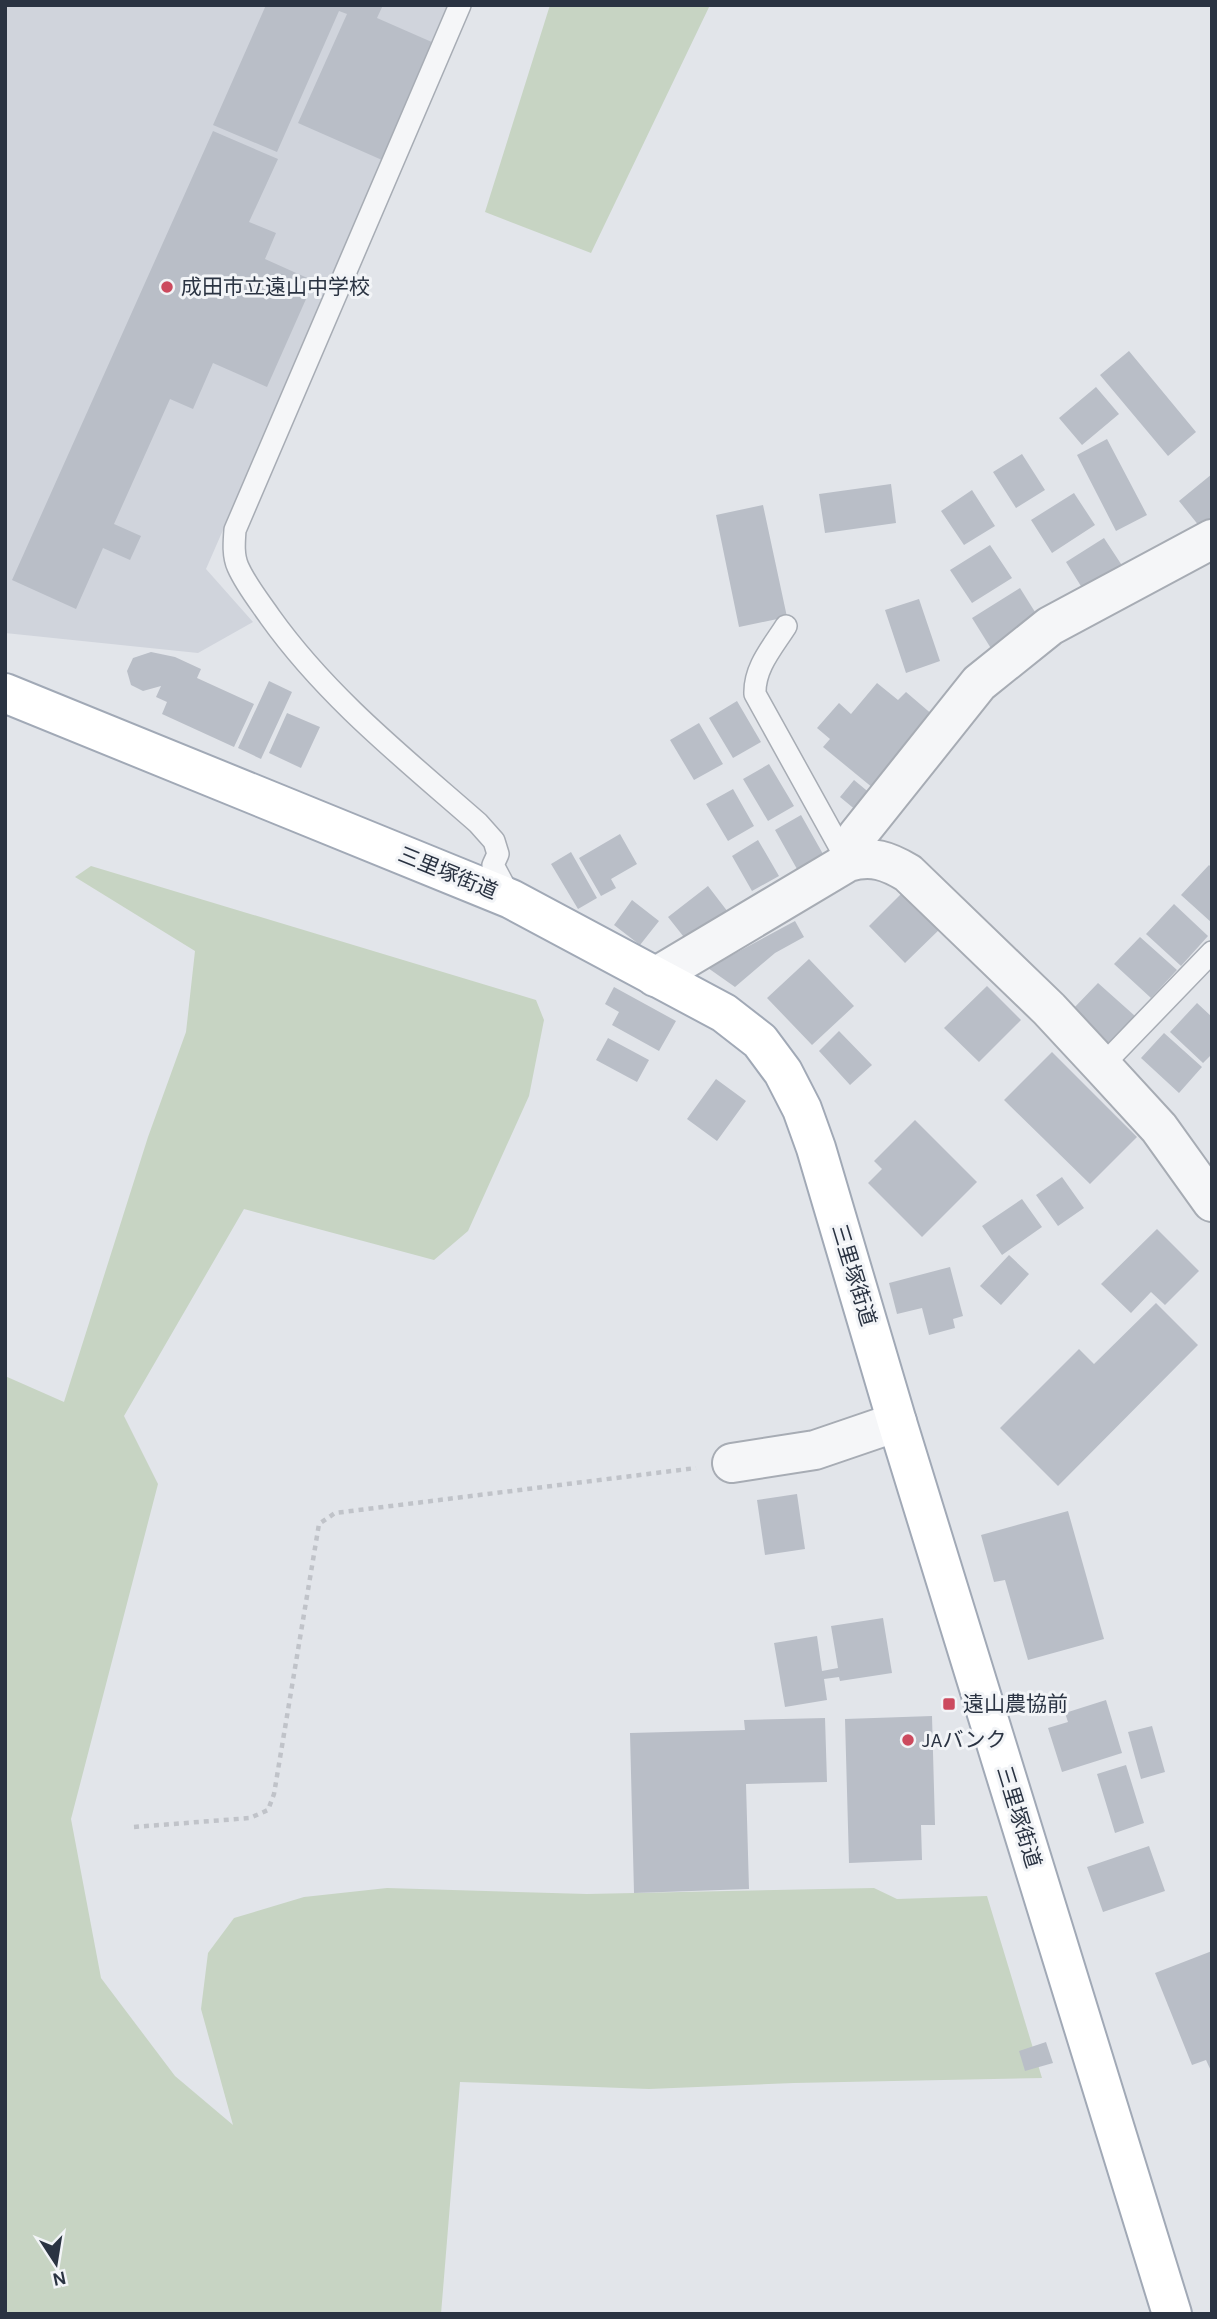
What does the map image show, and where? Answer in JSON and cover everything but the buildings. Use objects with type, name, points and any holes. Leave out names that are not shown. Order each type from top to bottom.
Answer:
[{"type":"main road","name":"三里塚街道","points":[[5,693],[512,899],[724,1013],[760,1041],[783,1072],[802,1109],[816,1148],[897,1422],[1171,2314]]},
{"type":"street","points":[[848,862],[857,836],[979,683],[1050,626],[1212,539]]},
{"type":"street","points":[[655,977],[848,862],[862,858],[892,863],[908,873],[1049,1009],[1159,1128],[1212,1202]]},
{"type":"street","points":[[732,1463],[815,1450],[897,1422]]},
{"type":"lane","points":[[460,5],[235,530],[234,548],[237,566],[256,597],[312,670],[344,704],[478,823],[494,841],[498,854],[493,865],[512,899]]},
{"type":"lane","points":[[786,626],[759,668],[755,694],[848,862]]},
{"type":"lane","points":[[1102,1066],[1212,953]]},
{"type":"path","points":[[134,1826],[250,1818],[268,1810],[274,1794],[319,1524],[335,1513],[732,1463]]},
{"type":"shaded area","name":"成田市立遠山中学校","points":[[5,5],[452,5],[206,569],[253,622],[198,653],[5,633]]},
{"type":"green space","points":[[550,5],[710,5],[591,253],[485,212]]},
{"type":"green space","points":[[91,866],[536,1000],[544,1020],[529,1096],[468,1231],[434,1260],[244,1209],[124,1416],[158,1484],[71,1819],[101,1978],[175,2076],[233,2125],[201,2009],[208,1953],[234,1918],[304,1897],[387,1888],[587,1894],[874,1888],[897,1899],[987,1896],[1042,2078],[649,2089],[460,2082],[441,2314],[5,2314],[5,1376],[64,1402],[148,1137],[186,1032],[195,951],[75,877]]},
{"type":"place","name":"成田市立遠山中学校","points":[[167,287]]},
{"type":"place","name":"遠山農協前","points":[[949,1704]]},
{"type":"place","name":"JAバンク","points":[[908,1740]]}]
